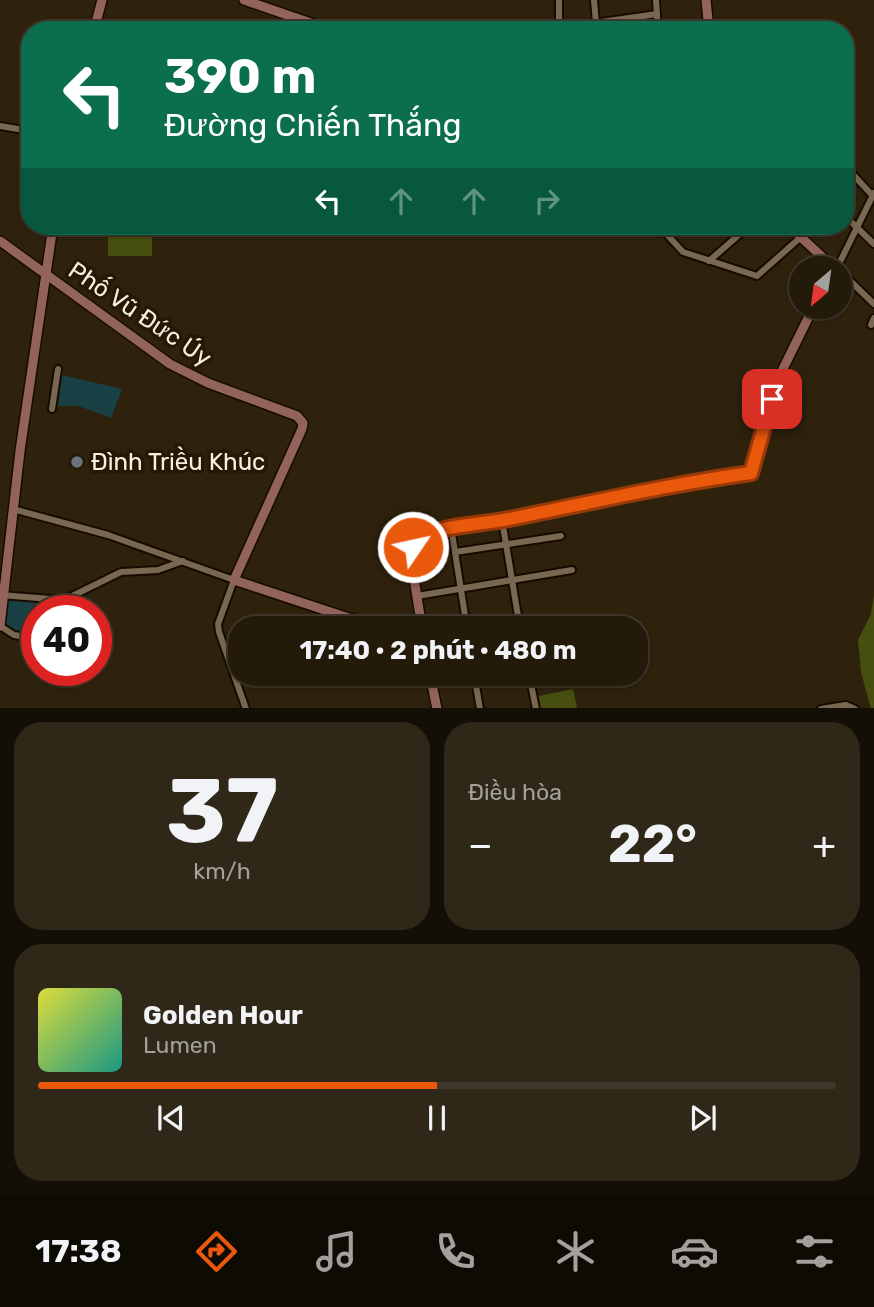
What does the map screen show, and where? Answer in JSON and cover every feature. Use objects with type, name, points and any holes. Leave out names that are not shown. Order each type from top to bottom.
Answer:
[{"type":"street","points":[[96,21],[102,0]]},
{"type":"street","points":[[244,0],[305,21]]},
{"type":"street","points":[[559,0],[559,21]]},
{"type":"street","points":[[594,0],[596,21]]},
{"type":"street","points":[[656,0],[657,21]]},
{"type":"street","points":[[706,0],[708,21]]},
{"type":"street","points":[[610,21],[657,14]]},
{"type":"street","points":[[0,126],[21,130]]},
{"type":"street","points":[[854,175],[873,194],[854,231]]},
{"type":"street","points":[[856,227],[874,244]]},
{"type":"street","points":[[21,636],[0,626],[2,595],[51,235]]},
{"type":"street","points":[[667,235],[683,252],[757,276],[801,237],[822,256]]},
{"type":"street","points":[[709,261],[738,235]]},
{"type":"street","points":[[842,256],[852,235]]},
{"type":"street","name":"Phố Vũ Đức Úy","points":[[0,241],[170,364],[208,383],[287,411],[303,423],[234,580]]},
{"type":"street","points":[[852,283],[874,304]]},
{"type":"street","points":[[420,616],[412,566],[415,539],[434,530],[502,520],[664,485],[751,473],[778,379],[808,319]]},
{"type":"street","points":[[52,409],[58,369]]},
{"type":"street","points":[[13,509],[108,535],[343,616]]},
{"type":"street","points":[[502,520],[518,616]]},
{"type":"street","points":[[452,527],[465,616]]},
{"type":"street","points":[[455,552],[561,536]]},
{"type":"street","points":[[74,595],[121,572],[158,570],[183,561]]},
{"type":"street","points":[[417,596],[572,570]]},
{"type":"street","points":[[234,580],[218,624],[246,708]]},
{"type":"street","points":[[2,595],[21,597]]},
{"type":"street","points":[[432,686],[437,708]]},
{"type":"street","points":[[476,686],[480,708]]},
{"type":"street","points":[[531,686],[536,708]]},
{"type":"street","points":[[827,708],[846,705],[853,708]]},
{"type":"green space","points":[[108,235],[152,235],[152,256],[108,256]]},
{"type":"green space","points":[[874,594],[874,708],[871,708],[861,672],[858,640],[871,614]]},
{"type":"green space","points":[[573,689],[577,708],[537,708],[534,697]]},
{"type":"water","points":[[62,375],[122,389],[111,418],[79,406],[58,406]]},
{"type":"water","points":[[5,598],[21,601],[21,634],[10,633],[0,626]]},
{"type":"place","name":"Đình Triều Khúc","points":[[77,462]]},
{"type":"route","points":[[413,547],[415,539],[434,530],[514,518],[664,485],[751,473],[772,399]]}]
